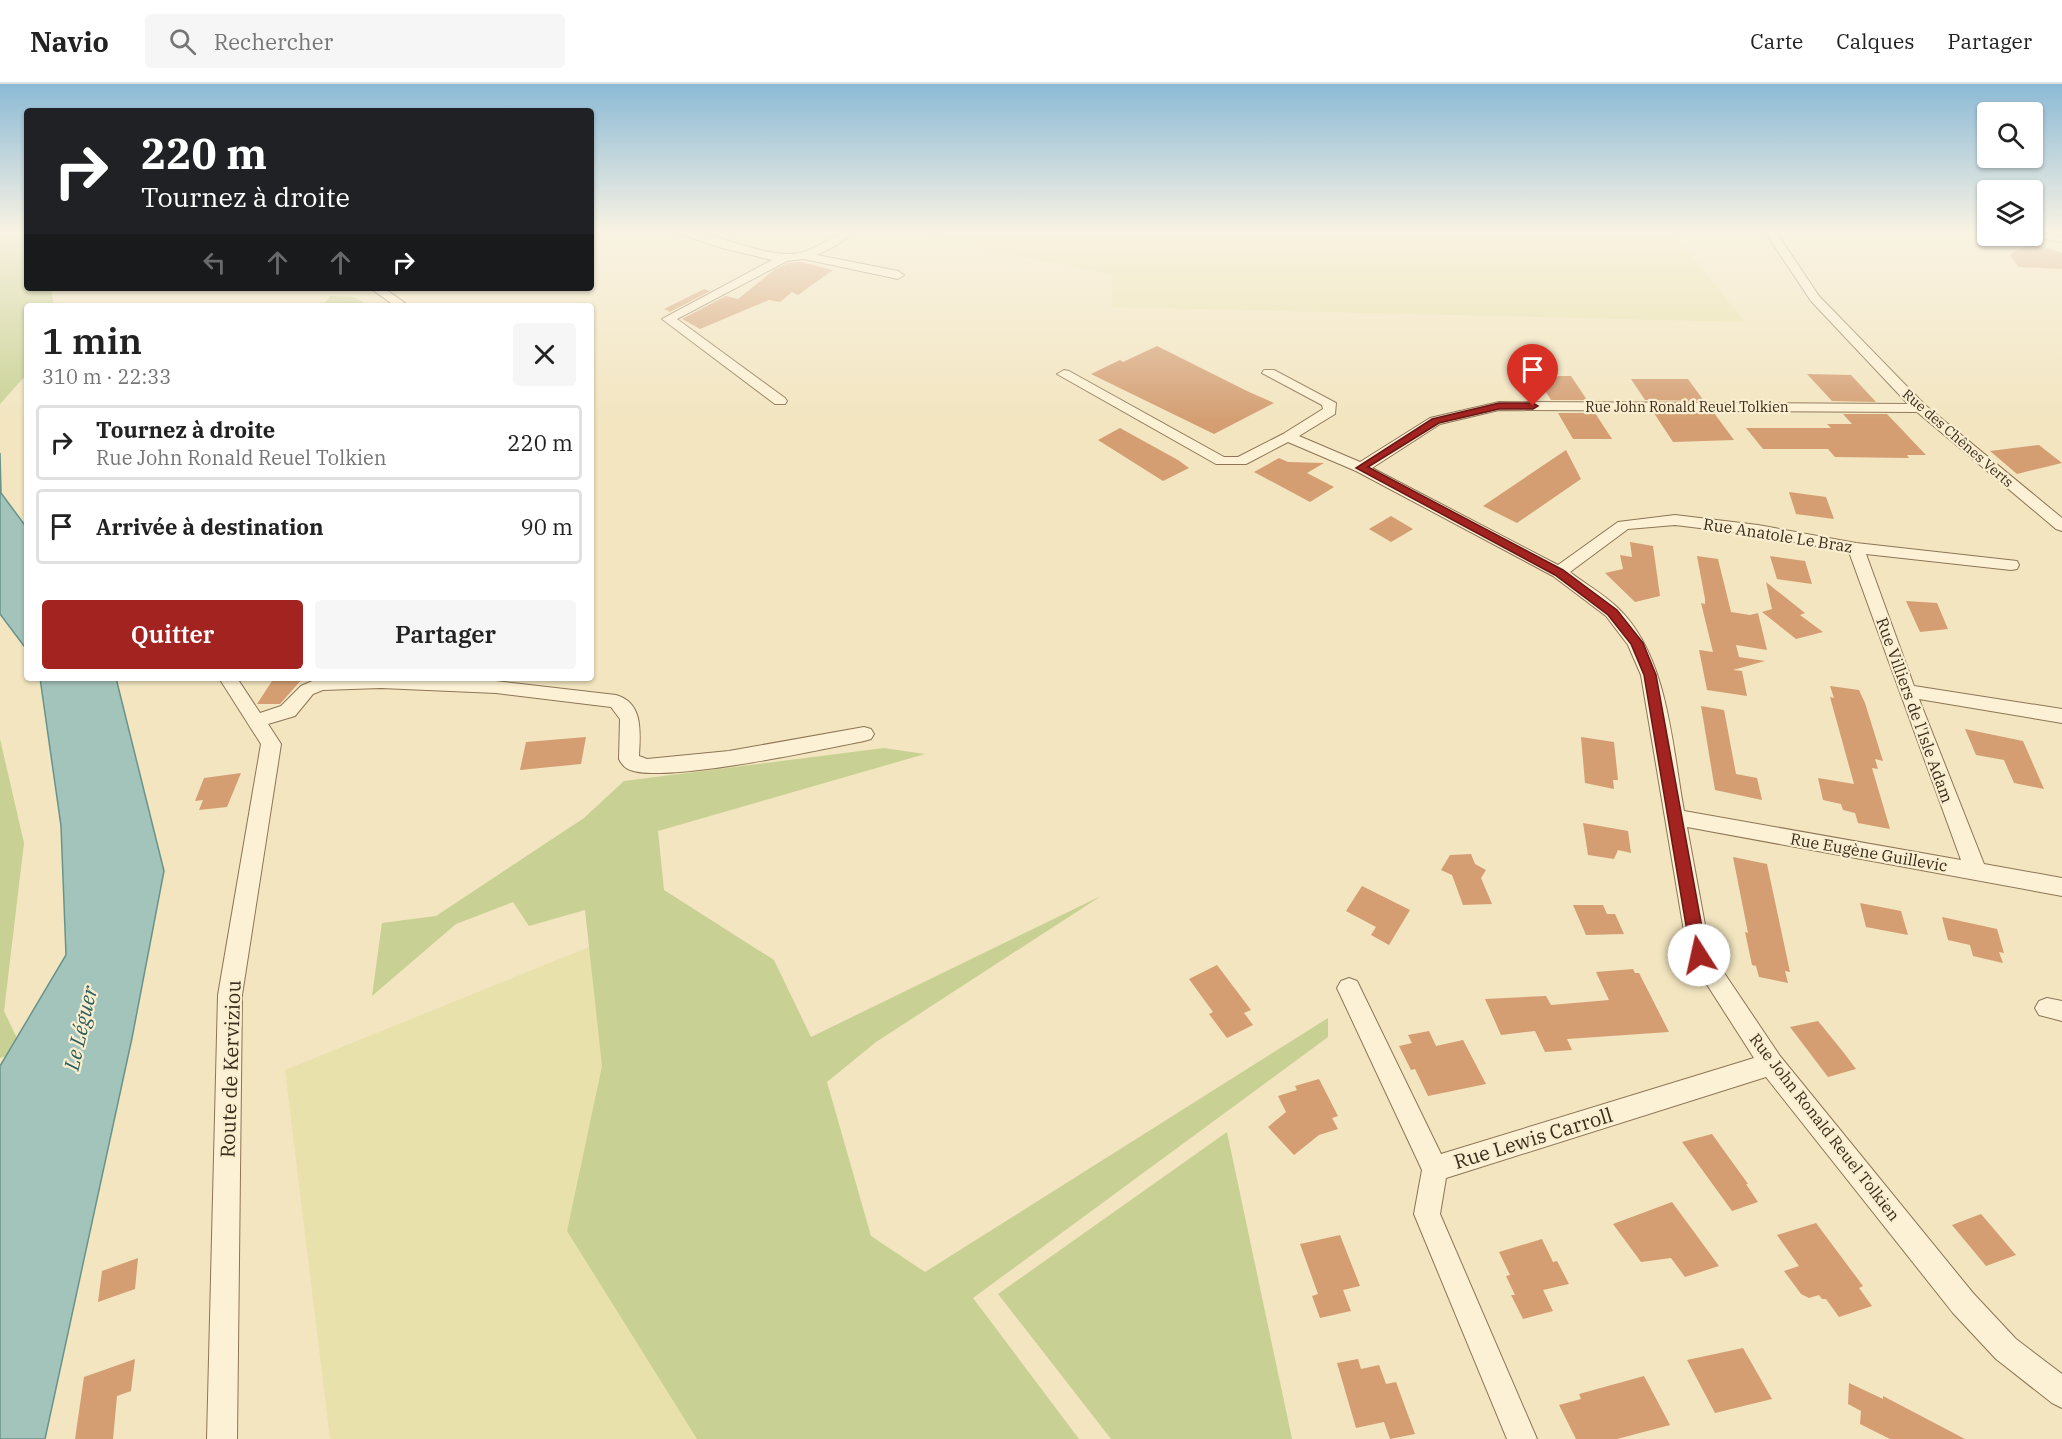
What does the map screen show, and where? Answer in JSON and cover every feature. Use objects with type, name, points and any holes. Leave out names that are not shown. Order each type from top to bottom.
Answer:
[{"type":"street","points":[[713,295],[668,319],[780,401]]},
{"type":"street","name":"Rue des Chênes Verts","points":[[1813,295],[1920,408],[2062,526]]},
{"type":"street","points":[[1064,374],[1221,461],[1241,461],[1288,437],[1330,411],[1329,403],[1269,373]]},
{"type":"street","name":"Rue John Ronald Reuel Tolkien","points":[[1361,468],[1436,421],[1499,406],[1920,408]]},
{"type":"street","name":"Rue John Ronald Reuel Tolkien","points":[[1288,437],[1361,468],[1559,572],[1612,612],[1636,643],[1650,675],[1699,955],[1771,1064],[1963,1303],[2006,1349],[2062,1393]]},
{"type":"street","name":"Rue Anatole Le Braz","points":[[1559,572],[1624,525],[1675,520],[1758,530],[1856,548],[2011,565]]},
{"type":"street","name":"Rue Villiers de l'Isle Adam","points":[[1856,548],[1907,691],[1976,872]]},
{"type":"street","name":"Route de Kerviziou","points":[[222,1439],[230,994],[271,744],[258,720],[230,681]]},
{"type":"street","points":[[258,720],[288,711],[307,690],[320,684],[381,682],[496,687],[616,701],[623,704],[630,713],[629,759],[635,764],[647,766],[716,760],[794,749],[864,734]]},
{"type":"street","points":[[1907,691],[2062,716]]},
{"type":"street","name":"Rue Eugène Guillevic","points":[[1675,817],[2062,887]]},
{"type":"street","points":[[1349,988],[1435,1169]]},
{"type":"street","name":"Rue Lewis Carroll","points":[[1522,1439],[1427,1214],[1435,1169],[1771,1064]]},
{"type":"shaded area","points":[[1112,295],[1724,295],[1745,322],[1112,307]]},
{"type":"shaded area","points":[[626,932],[816,1439],[330,1439],[285,1070]]},
{"type":"green space","points":[[0,295],[52,295],[54,303],[24,303],[24,377],[0,404]]},
{"type":"green space","points":[[330,296],[353,297],[365,303],[324,303]]},
{"type":"green space","points":[[0,739],[24,843],[4,1011],[23,1051],[0,1058]]},
{"type":"green space","points":[[884,748],[925,754],[658,831],[664,890],[774,960],[811,1037],[1101,896],[876,1042],[827,1082],[871,1236],[925,1272],[1328,1018],[1328,1037],[973,1298],[1079,1439],[697,1439],[567,1231],[602,1066],[585,910],[529,926],[513,902],[456,924],[372,996],[382,923],[436,916],[584,818],[624,781]]},
{"type":"green space","points":[[1227,1132],[1292,1439],[1111,1439],[998,1294]]},
{"type":"water","points":[[0,453],[1,493],[24,524],[24,646],[0,614]]},
{"type":"water","name":"Le Léguer","points":[[40,681],[117,681],[164,871],[132,1038],[45,1439],[0,1439],[0,1066],[66,955],[61,826]]},
{"type":"building","points":[[692,295],[702,295],[670,312],[664,309]]},
{"type":"building","points":[[743,295],[788,295],[780,302],[769,300],[700,329],[682,319],[726,296],[738,299]]},
{"type":"building","points":[[1157,346],[1274,403],[1214,434],[1091,374]]},
{"type":"building","points":[[1807,374],[1851,375],[1876,402],[1832,401]]},
{"type":"building","points":[[1558,376],[1571,376],[1587,400],[1551,400],[1542,386]]},
{"type":"building","points":[[1631,379],[1688,379],[1704,401],[1645,400]]},
{"type":"building","points":[[1558,413],[1595,413],[1612,439],[1573,439]]},
{"type":"building","points":[[1654,413],[1714,413],[1734,440],[1673,442]]},
{"type":"building","points":[[1843,414],[1887,414],[1926,455],[1907,455],[1909,458],[1835,457],[1828,449],[1763,449],[1746,428],[1831,428],[1827,424],[1852,424]]},
{"type":"building","points":[[1120,428],[1189,468],[1163,481],[1098,440]]},
{"type":"building","points":[[2039,445],[2062,463],[2017,474],[1990,451]]},
{"type":"building","points":[[1566,450],[1581,479],[1517,523],[1483,506]]},
{"type":"building","points":[[1279,458],[1288,462],[1324,463],[1307,473],[1334,487],[1310,502],[1254,472]]},
{"type":"building","points":[[1789,492],[1826,497],[1834,519],[1796,514]]},
{"type":"building","points":[[1391,516],[1413,529],[1391,542],[1369,529]]},
{"type":"building","points":[[1630,542],[1653,546],[1660,596],[1635,602],[1605,573],[1623,569],[1620,555],[1632,557]]},
{"type":"building","points":[[1697,556],[1718,559],[1731,612],[1750,615],[1758,613],[1767,650],[1736,645],[1739,657],[1765,661],[1733,670],[1742,671],[1747,696],[1707,690],[1699,650],[1713,652],[1701,603],[1705,604],[1705,599]]},
{"type":"building","points":[[1770,556],[1805,561],[1812,584],[1777,579]]},
{"type":"building","points":[[1766,582],[1805,613],[1800,615],[1823,632],[1796,639],[1762,612],[1772,609]]},
{"type":"building","points":[[1906,601],[1937,603],[1948,629],[1920,632]]},
{"type":"building","points":[[272,681],[300,681],[280,704],[257,704]]},
{"type":"building","points":[[1830,686],[1859,690],[1865,703],[1883,761],[1875,759],[1878,769],[1872,768],[1890,829],[1858,823],[1855,813],[1843,810],[1841,804],[1823,800],[1818,778],[1854,784],[1830,697],[1834,698]]},
{"type":"building","points":[[1701,706],[1724,710],[1736,774],[1757,778],[1762,800],[1715,790]]},
{"type":"building","points":[[1965,729],[2023,741],[2044,789],[2014,783],[2004,760],[1976,755]]},
{"type":"building","points":[[586,737],[581,764],[520,770],[526,742]]},
{"type":"building","points":[[1581,737],[1614,742],[1618,780],[1613,780],[1614,789],[1585,783]]},
{"type":"building","points":[[241,773],[227,807],[199,810],[203,800],[195,801],[204,778]]},
{"type":"building","points":[[1583,823],[1628,831],[1631,853],[1618,850],[1614,859],[1588,855]]},
{"type":"building","points":[[1471,854],[1475,864],[1486,870],[1481,878],[1492,904],[1463,905],[1452,875],[1441,870],[1450,855]]},
{"type":"building","points":[[1733,857],[1767,864],[1790,972],[1785,971],[1788,983],[1759,977],[1756,966],[1752,965]]},
{"type":"building","points":[[1362,886],[1410,910],[1389,945],[1371,935],[1376,927],[1346,911]]},
{"type":"building","points":[[1860,903],[1901,911],[1908,935],[1866,927]]},
{"type":"building","points":[[1573,905],[1603,905],[1607,914],[1615,914],[1624,934],[1586,935]]},
{"type":"building","points":[[1942,917],[1997,929],[2004,953],[1999,952],[2003,963],[1973,956],[1970,945],[1948,940]]},
{"type":"building","points":[[1217,965],[1251,1010],[1244,1013],[1253,1025],[1227,1038],[1209,1014],[1213,1012],[1189,979]]},
{"type":"building","points":[[1633,969],[1635,973],[1639,973],[1669,1032],[1567,1039],[1572,1050],[1545,1052],[1535,1031],[1501,1035],[1485,999],[1546,996],[1551,1005],[1609,1000],[1596,972]]},
{"type":"building","points":[[1818,1021],[1856,1069],[1828,1077],[1790,1027]]},
{"type":"building","points":[[1429,1031],[1436,1046],[1463,1040],[1486,1084],[1428,1096],[1415,1069],[1411,1070],[1399,1046],[1412,1043],[1408,1035]]},
{"type":"building","points":[[1319,1079],[1338,1116],[1332,1118],[1338,1129],[1319,1135],[1294,1155],[1268,1127],[1286,1112],[1278,1096],[1297,1090],[1295,1086]]},
{"type":"building","points":[[1712,1134],[1748,1184],[1746,1184],[1758,1202],[1732,1211],[1682,1142]]},
{"type":"building","points":[[1672,1202],[1719,1266],[1685,1277],[1671,1258],[1641,1262],[1613,1224]]},
{"type":"building","points":[[1981,1214],[2016,1255],[1986,1266],[1952,1225]]},
{"type":"building","points":[[1816,1223],[1863,1286],[1859,1288],[1872,1306],[1839,1317],[1826,1299],[1822,1299],[1819,1295],[1809,1298],[1801,1294],[1784,1271],[1799,1266],[1777,1235]]},
{"type":"building","points":[[1340,1235],[1360,1286],[1343,1290],[1351,1311],[1320,1318],[1312,1296],[1318,1294],[1300,1244]]},
{"type":"building","points":[[1542,1239],[1553,1262],[1557,1261],[1569,1284],[1543,1290],[1553,1311],[1523,1319],[1511,1295],[1515,1295],[1506,1276],[1510,1275],[1499,1252]]},
{"type":"building","points":[[138,1258],[135,1289],[98,1302],[102,1271]]},
{"type":"building","points":[[1743,1348],[1772,1399],[1715,1413],[1687,1360]]},
{"type":"building","points":[[135,1359],[131,1391],[117,1396],[113,1439],[75,1439],[84,1377]]},
{"type":"building","points":[[1358,1359],[1361,1369],[1379,1365],[1386,1384],[1396,1382],[1415,1434],[1390,1439],[1384,1422],[1356,1428],[1337,1363]]},
{"type":"building","points":[[1644,1376],[1670,1425],[1617,1439],[1576,1439],[1559,1405],[1581,1399],[1579,1394]]},
{"type":"building","points":[[1849,1383],[1883,1399],[1883,1396],[1965,1439],[1890,1439],[1860,1424],[1861,1411],[1848,1404]]},
{"type":"route","points":[[1533,406],[1499,406],[1436,421],[1361,468],[1559,572],[1612,612],[1636,643],[1650,675],[1699,955]]}]
